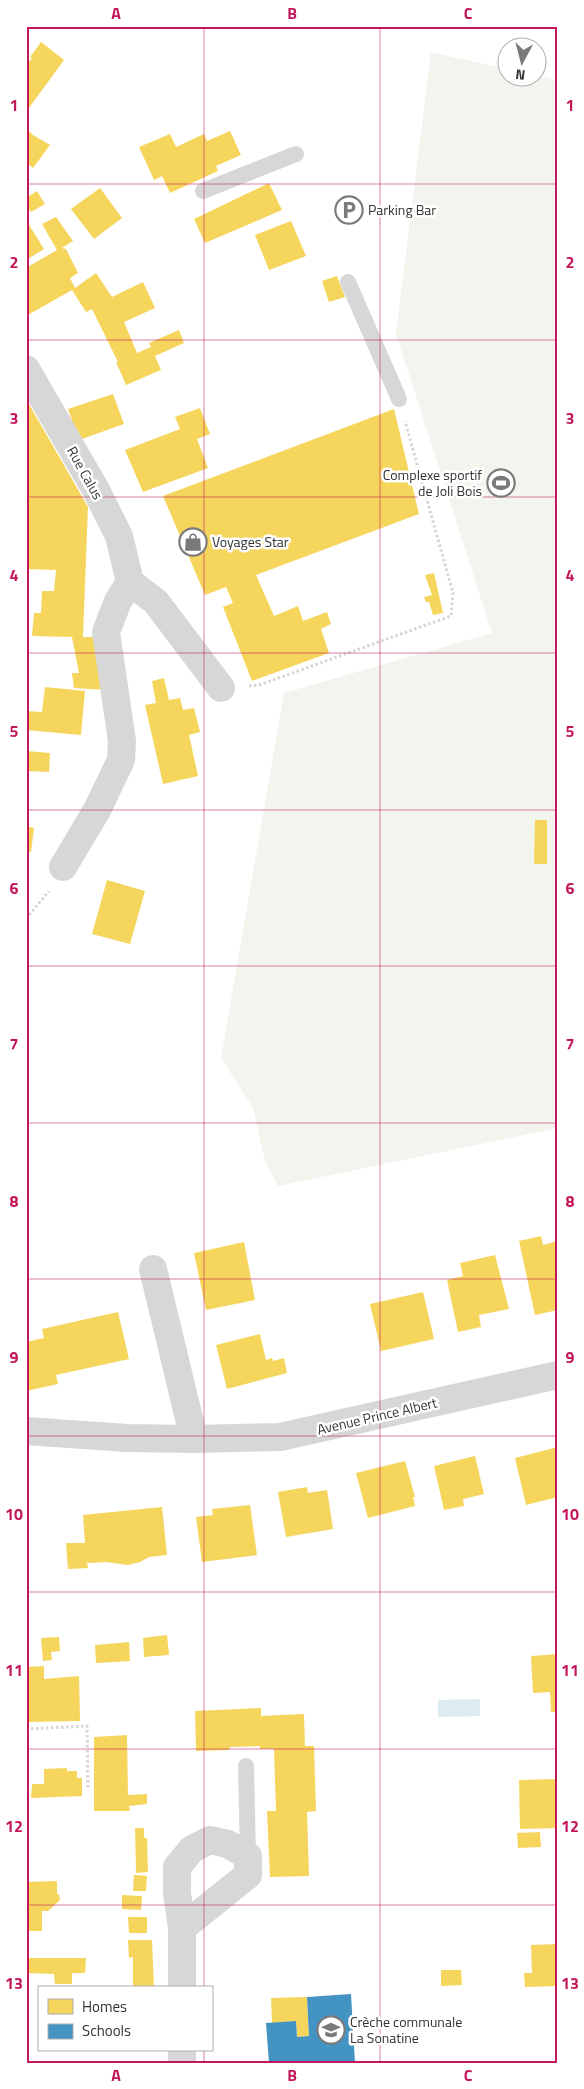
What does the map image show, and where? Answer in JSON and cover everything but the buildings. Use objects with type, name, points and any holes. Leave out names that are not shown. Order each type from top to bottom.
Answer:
[{"type":"street","name":"Rue Calus","points":[[26,369],[96,490],[119,536],[130,582]]},
{"type":"street","points":[[63,867],[97,810],[121,760],[122,741],[106,632],[118,601],[130,582],[156,602],[221,688]]},
{"type":"street","points":[[153,1269],[194,1440]]},
{"type":"street","name":"Avenue Prince Albert","points":[[26,1431],[127,1438],[194,1440],[280,1437],[558,1375]]},
{"type":"street","points":[[182,1928],[248,1875],[248,1856],[228,1844],[210,1840],[192,1849],[177,1867],[177,1893],[182,1928],[182,1986]]},
{"type":"lane","points":[[204,191],[296,154]]},
{"type":"lane","points":[[348,282],[399,399]]},
{"type":"lane","points":[[246,1766],[248,1856]]},
{"type":"path","points":[[221,688],[259,685],[451,616],[453,593],[399,399]]},
{"type":"path","points":[[26,919],[45,898],[63,867]]},
{"type":"path","points":[[26,1729],[87,1726],[88,1790]]},
{"type":"shaded area","name":"Complexe sportif de Joli Bois","points":[[431,52],[496,67],[496,88],[546,88],[546,78],[558,80],[558,1128],[278,1186],[265,1161],[253,1108],[221,1058],[284,693],[492,633],[396,334]]},
{"type":"shaded area","points":[[480,1699],[480,1716],[438,1717],[438,1700]]},
{"type":"place","name":"Parking Bar","points":[[349,210]]},
{"type":"place","name":"Complexe sportif de Joli Bois","points":[[501,483]]},
{"type":"place","name":"Voyages Star","points":[[193,542]]},
{"type":"place","name":"Crèche communale La Sonatine","points":[[331,2030]]}]
